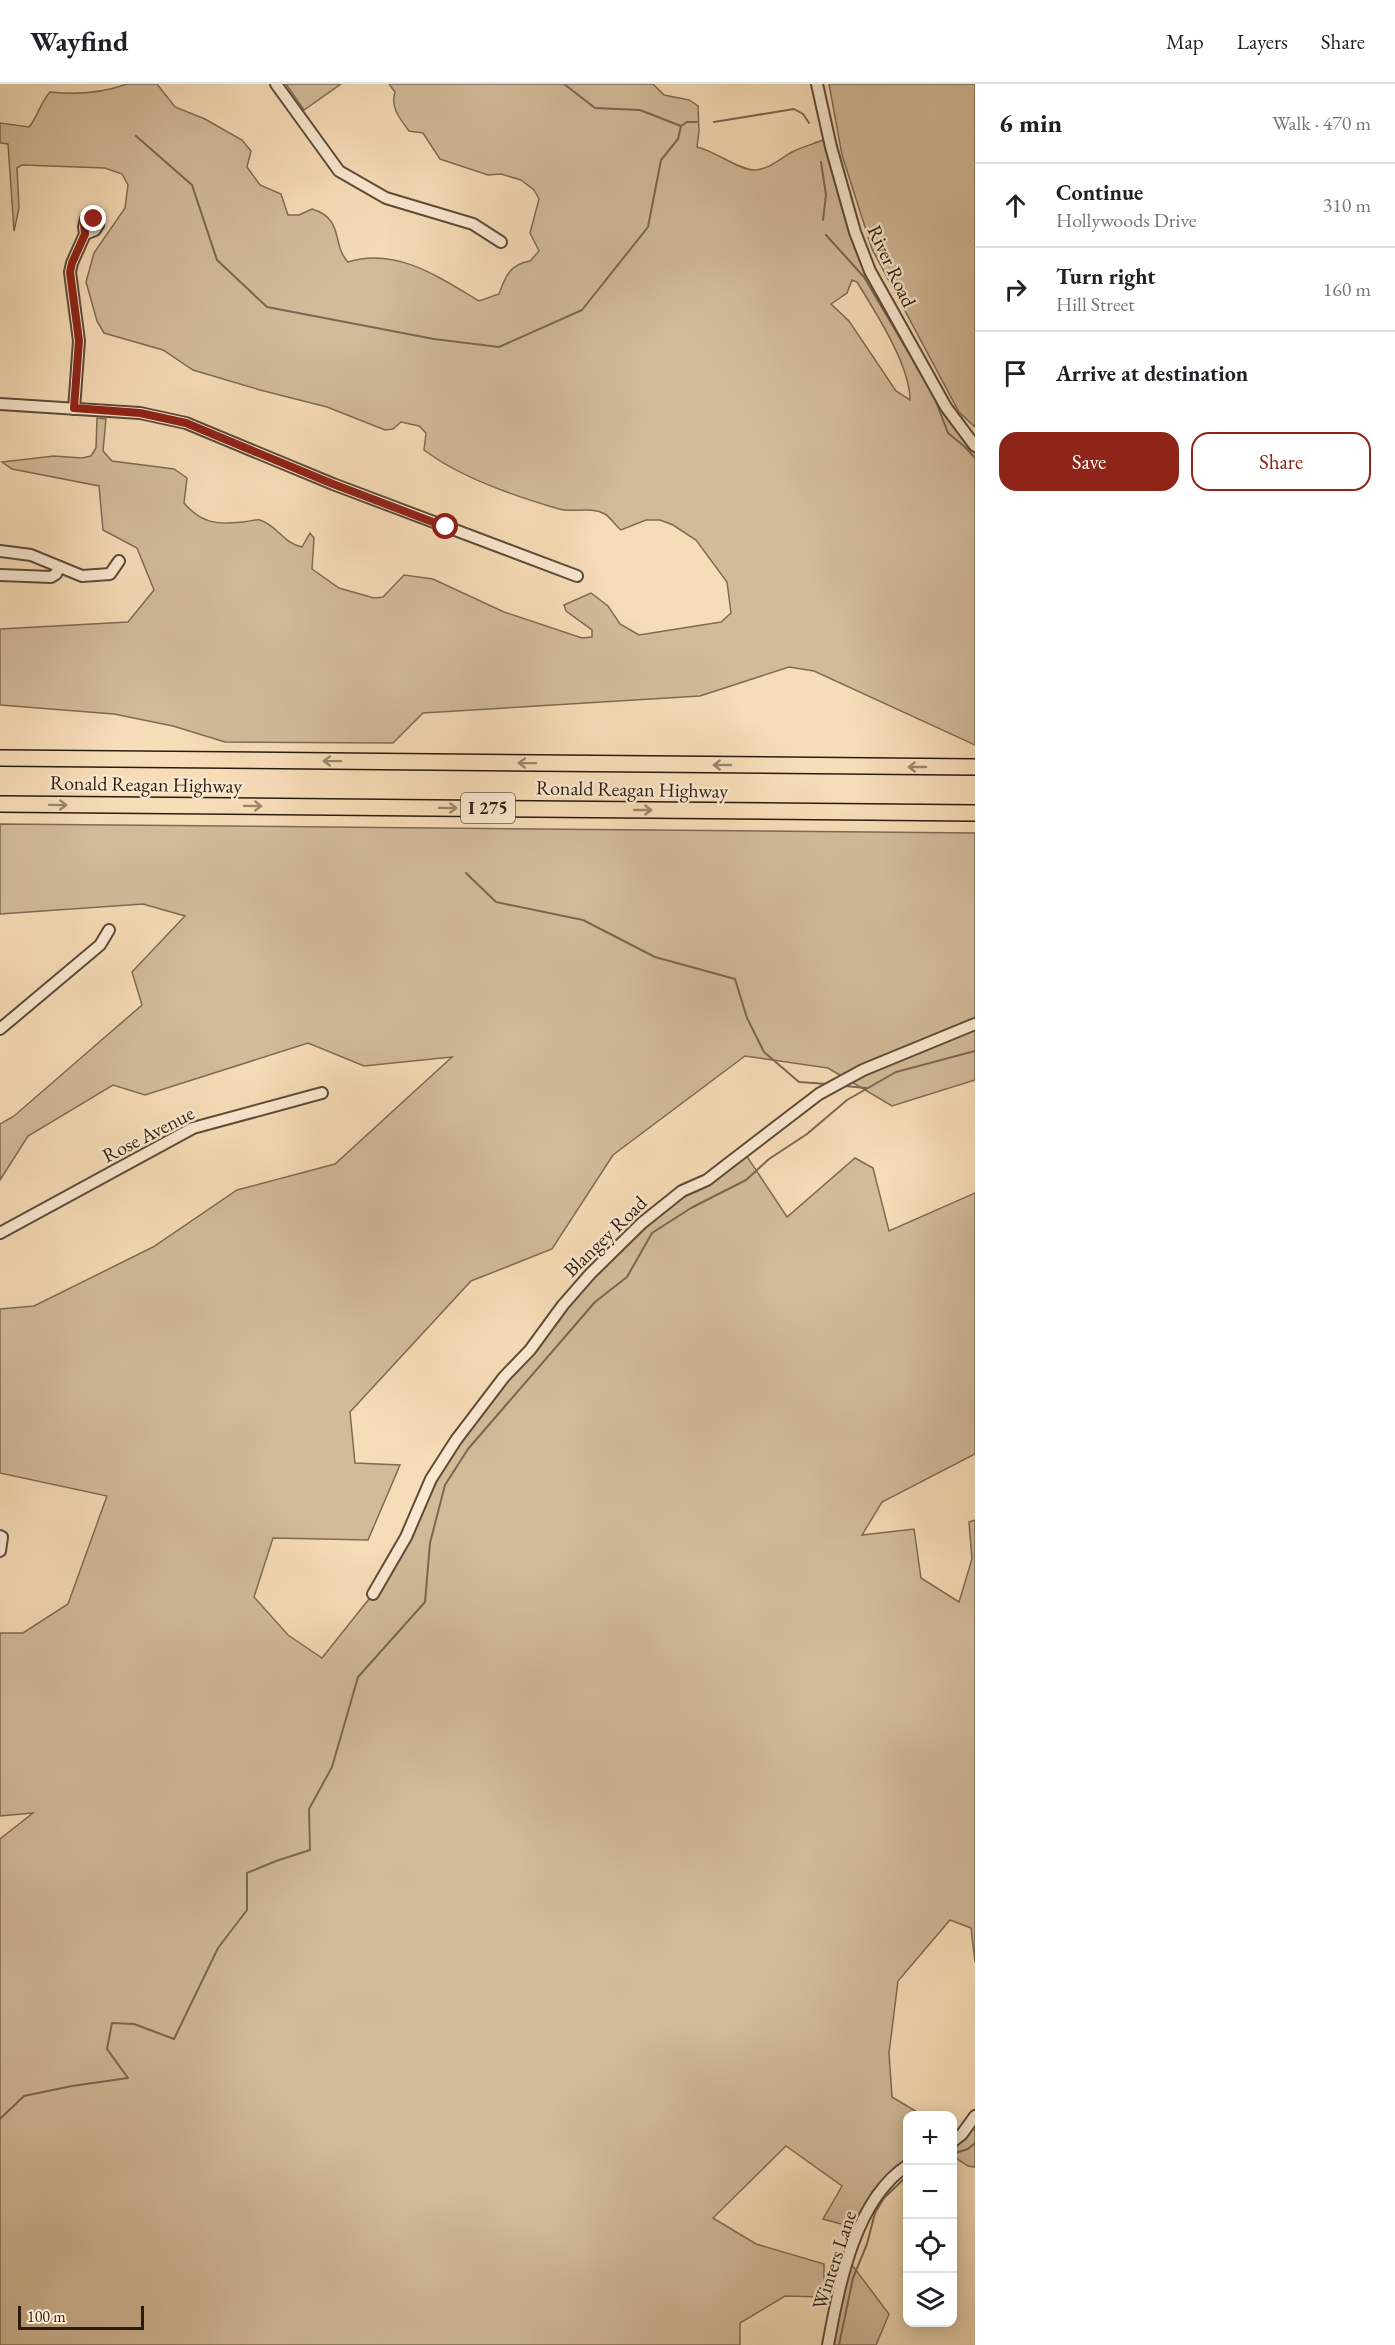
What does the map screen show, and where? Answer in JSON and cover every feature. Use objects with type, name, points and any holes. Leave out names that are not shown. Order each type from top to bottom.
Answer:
[{"type":"highway","name":"Ronald Reagan Highway","points":[[0,758],[975,767]]},
{"type":"highway","name":"Ronald Reagan Highway","points":[[0,804],[975,813]]},
{"type":"street","points":[[276,84],[336,168],[343,174],[389,199],[473,224],[501,242]]},
{"type":"street","name":"River Road","points":[[817,84],[831,147],[855,232],[870,271],[946,407],[975,446]]},
{"type":"street","points":[[74,408],[79,341],[70,272],[85,234]]},
{"type":"street","points":[[0,404],[140,413],[186,423],[333,484],[577,576]]},
{"type":"street","points":[[0,551],[38,558],[77,575],[94,576],[113,573],[119,561]]},
{"type":"street","points":[[37,576],[40,567],[38,558]]},
{"type":"street","points":[[0,575],[51,577],[56,574],[59,567]]},
{"type":"street","points":[[0,1029],[100,945],[109,930]]},
{"type":"street","name":"Blangey Road","points":[[373,1594],[406,1537],[431,1479],[456,1440],[504,1377],[530,1350],[563,1305],[591,1273],[642,1223],[682,1191],[707,1180],[819,1094],[863,1070],[975,1024]]},
{"type":"street","name":"Rose Avenue","points":[[0,1233],[193,1128],[322,1093]]},
{"type":"street","points":[[0,1536],[3,1537],[0,1551]]},
{"type":"street","points":[[957,2138],[975,2116]]},
{"type":"street","name":"Winters Lane","points":[[828,2345],[846,2269],[861,2224],[879,2193],[903,2169]]},
{"type":"shaded area","points":[[127,84],[157,84],[175,107],[205,119],[242,140],[251,151],[247,167],[260,185],[281,194],[288,215],[299,215],[312,209],[329,219],[348,262],[366,258],[400,261],[433,274],[479,301],[499,294],[509,272],[518,265],[530,261],[539,251],[530,233],[539,199],[534,190],[521,180],[501,174],[488,175],[440,159],[423,133],[409,131],[402,122],[395,108],[395,92],[389,84],[653,84],[664,95],[689,100],[698,106],[697,147],[741,167],[754,170],[769,166],[792,152],[823,140],[841,205],[863,268],[941,407],[975,453],[975,745],[814,671],[789,667],[700,696],[423,713],[393,743],[225,742],[173,726],[114,714],[0,705],[0,629],[128,622],[154,590],[137,548],[103,530],[99,486],[12,469],[2,462],[54,456],[82,458],[91,456],[96,448],[97,418],[106,419],[103,451],[112,461],[174,469],[187,478],[184,503],[203,519],[217,523],[260,520],[290,542],[302,547],[310,533],[314,538],[312,569],[339,588],[374,598],[383,597],[404,575],[433,579],[504,612],[582,638],[592,637],[592,630],[566,611],[564,605],[591,593],[608,606],[620,624],[639,635],[721,622],[731,613],[727,582],[696,540],[673,525],[660,520],[646,520],[621,530],[607,515],[600,512],[564,510],[525,498],[471,478],[424,450],[426,433],[419,426],[401,422],[393,429],[385,430],[327,407],[193,370],[163,350],[104,333],[97,321],[86,282],[94,253],[125,208],[128,185],[122,174],[105,168],[22,165],[17,168],[19,208],[14,231],[8,144],[0,143],[0,123],[29,127],[50,92],[89,92]],"holes":[[[852,280],[857,282],[898,355],[909,386],[910,400],[896,391],[849,321],[831,304],[847,293]]]},
{"type":"shaded area","points":[[286,84],[341,84],[304,110]]},
{"type":"shaded area","points":[[829,84],[975,84],[975,427],[959,412],[872,249],[842,155]]},
{"type":"shaded area","points":[[0,824],[975,833],[975,1080],[892,1106],[828,1068],[745,1056],[613,1155],[552,1249],[471,1281],[350,1412],[355,1463],[400,1465],[368,1540],[273,1538],[254,1597],[288,1635],[322,1658],[373,1594],[422,1501],[504,1377],[642,1223],[744,1152],[787,1217],[855,1158],[873,1168],[889,1231],[975,1193],[975,1454],[882,1502],[862,1535],[914,1529],[921,1578],[959,1602],[972,1559],[969,1522],[975,1520],[975,1962],[971,1928],[950,1920],[898,1981],[889,2053],[892,2097],[915,2111],[903,2111],[903,2168],[859,2229],[823,2219],[842,2186],[786,2146],[713,2218],[756,2244],[824,2264],[824,2297],[785,2296],[740,2323],[740,2345],[0,2345],[0,1839],[33,1813],[0,1816],[0,1633],[23,1633],[68,1604],[107,1496],[0,1473],[0,1309],[34,1306],[153,1247],[237,1190],[335,1164],[452,1057],[364,1066],[308,1043],[145,1095],[113,1085],[28,1136],[0,1180],[0,1124],[14,1116],[142,1005],[132,972],[185,916],[143,904],[0,914]]},
{"type":"shaded area","points":[[975,2116],[975,2167],[968,2166],[957,2159],[957,2136],[959,2137]]},
{"type":"shaded area","points":[[849,2261],[889,2314],[876,2345],[828,2345]]},
{"type":"waterway","points":[[564,84],[595,108],[640,110],[681,126]]},
{"type":"waterway","points":[[714,122],[794,109],[803,114],[809,123]]},
{"type":"waterway","points":[[136,136],[192,185],[217,260],[267,307],[434,339],[499,347],[582,310],[648,227],[661,160],[678,139],[681,126],[687,122],[697,122]]},
{"type":"waterway","points":[[821,162],[826,195],[823,220]]},
{"type":"waterway","points":[[826,235],[864,277],[933,394],[948,433],[975,458]]},
{"type":"waterway","points":[[466,873],[496,902],[583,920],[655,957],[735,979],[747,1018],[764,1052],[799,1082],[827,1084]]},
{"type":"waterway","points":[[0,2119],[24,2096],[128,2078],[107,2049],[112,2023],[134,2024],[174,2039],[218,1948],[247,1910],[247,1873],[310,1850],[309,1809],[332,1767],[358,1677],[425,1602],[430,1543],[445,1485],[468,1449],[595,1302],[627,1277],[652,1233],[691,1208],[746,1180],[769,1159],[807,1134],[847,1100],[896,1072],[975,1051]]},
{"type":"waterway","points":[[845,1086],[866,1088]]},
{"type":"waterway","points":[[957,2152],[968,2149],[975,2143]]},
{"type":"waterway","points":[[839,2345],[853,2278],[867,2244],[875,2213],[884,2198],[903,2180]]},
{"type":"route","points":[[94,219],[88,218],[84,223],[85,234],[70,272],[79,341],[74,408],[140,413],[186,423],[297,470],[446,527]]}]
